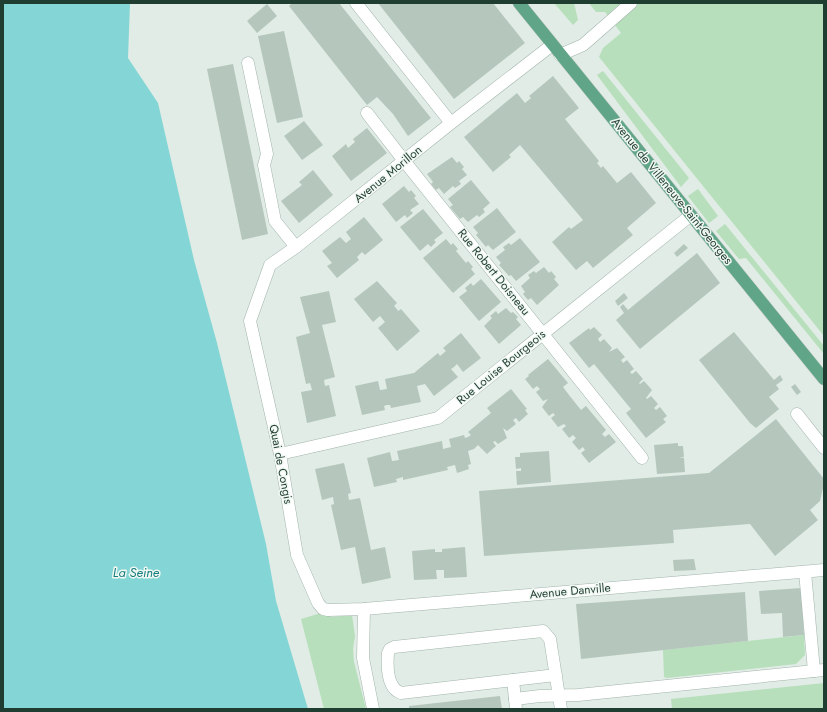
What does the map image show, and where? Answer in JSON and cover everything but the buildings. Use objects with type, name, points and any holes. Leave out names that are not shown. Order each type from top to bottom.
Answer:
[{"type":"main road","name":"Avenue de Villeneuve-Saint-Georges","points":[[519,3],[824,379]]},
{"type":"street","points":[[356,3],[451,123]]},
{"type":"street","points":[[560,55],[583,45],[631,3]]},
{"type":"street","name":"Avenue Morillon","points":[[250,321],[270,265],[296,247],[405,162],[451,123],[552,45]]},
{"type":"street","points":[[248,62],[267,154],[264,165],[275,221],[296,247]]},
{"type":"street","name":"Rue Robert Doisneau","points":[[367,113],[642,458]]},
{"type":"street","name":"Rue Louise Bourgeois","points":[[280,454],[438,418],[691,215]]},
{"type":"street","name":"Quai de Congis","points":[[250,321],[280,454],[297,555],[318,604]]},
{"type":"street","points":[[797,414],[824,448]]},
{"type":"street","name":"Avenue Danville","points":[[318,604],[323,609],[328,610],[364,609],[824,570]]},
{"type":"street","points":[[513,680],[516,704],[559,695],[578,696],[819,671],[805,572]]},
{"type":"street","points":[[364,609],[364,664],[373,709]]},
{"type":"street","points":[[556,674],[401,693],[396,691],[391,684],[388,653],[390,649],[394,648],[540,630],[547,634],[550,639],[556,674],[561,709]]},
{"type":"green space","points":[[554,3],[574,3],[578,20],[573,25]]},
{"type":"green space","points":[[589,3],[824,3],[824,336],[599,57],[603,48],[621,33],[605,12],[596,12]]},
{"type":"green space","points":[[603,71],[689,178],[681,187],[597,75]]},
{"type":"green space","points":[[698,189],[718,216],[709,223],[688,196]]},
{"type":"green space","points":[[725,224],[824,346],[824,354],[746,258],[739,259],[716,231]]},
{"type":"green space","points":[[321,613],[332,617],[352,615],[355,636],[353,649],[354,662],[366,709],[324,709],[301,619]]},
{"type":"green space","points":[[804,635],[805,655],[796,664],[667,678],[664,677],[663,650]]},
{"type":"green space","points":[[824,683],[824,709],[672,709],[671,699]]},
{"type":"water","name":"La Seine","points":[[3,3],[130,3],[128,58],[158,103],[194,260],[217,343],[266,544],[276,601],[308,709],[3,709]]}]
